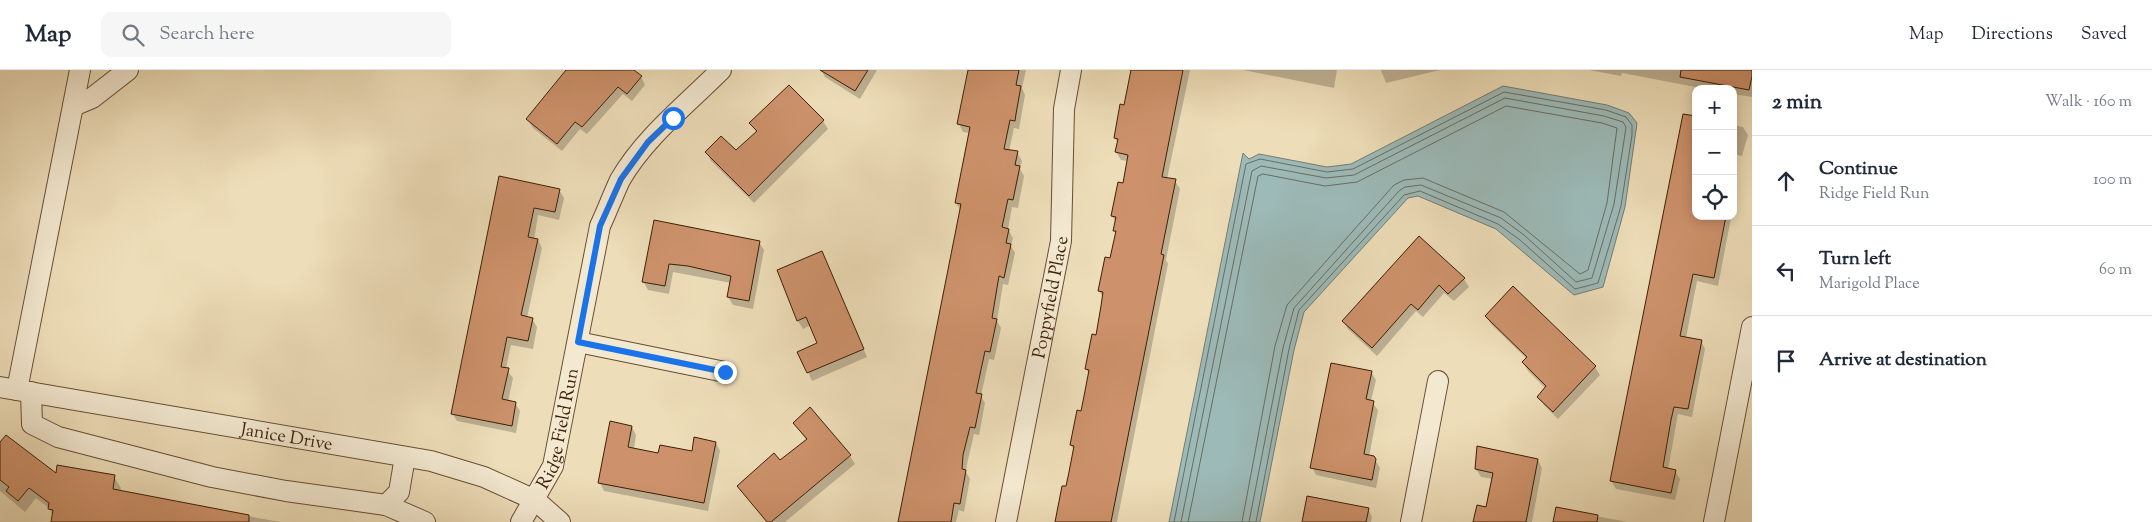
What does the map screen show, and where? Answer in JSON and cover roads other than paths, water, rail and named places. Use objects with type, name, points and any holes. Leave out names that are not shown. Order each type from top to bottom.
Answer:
[{"type":"street","points":[[80,70],[16,390],[32,424],[58,437],[212,477],[286,492],[386,504],[425,522]]},
{"type":"street","points":[[73,106],[92,98],[128,70]]},
{"type":"street","name":"Ridge Field Run","points":[[521,522],[553,466],[600,226],[621,179],[648,142],[720,70]]},
{"type":"street","name":"Poppyfield Place","points":[[1006,522],[1061,241],[1064,109],[1071,70]]},
{"type":"street","points":[[1714,522],[1752,327]]},
{"type":"street","points":[[578,342],[725,372]]},
{"type":"street","points":[[1411,522],[1438,380]]},
{"type":"street","name":"Janice Drive","points":[[16,390],[430,461],[484,477],[535,500],[560,522]]},
{"type":"street","points":[[386,504],[399,492],[404,457]]},
{"type":"water","points":[[1503,86],[1607,105],[1629,113],[1637,123],[1625,207],[1603,287],[1574,295],[1496,229],[1418,196],[1408,198],[1304,312],[1294,350],[1260,522],[1169,522],[1243,153],[1249,159],[1259,154],[1327,167],[1351,164]]}]
